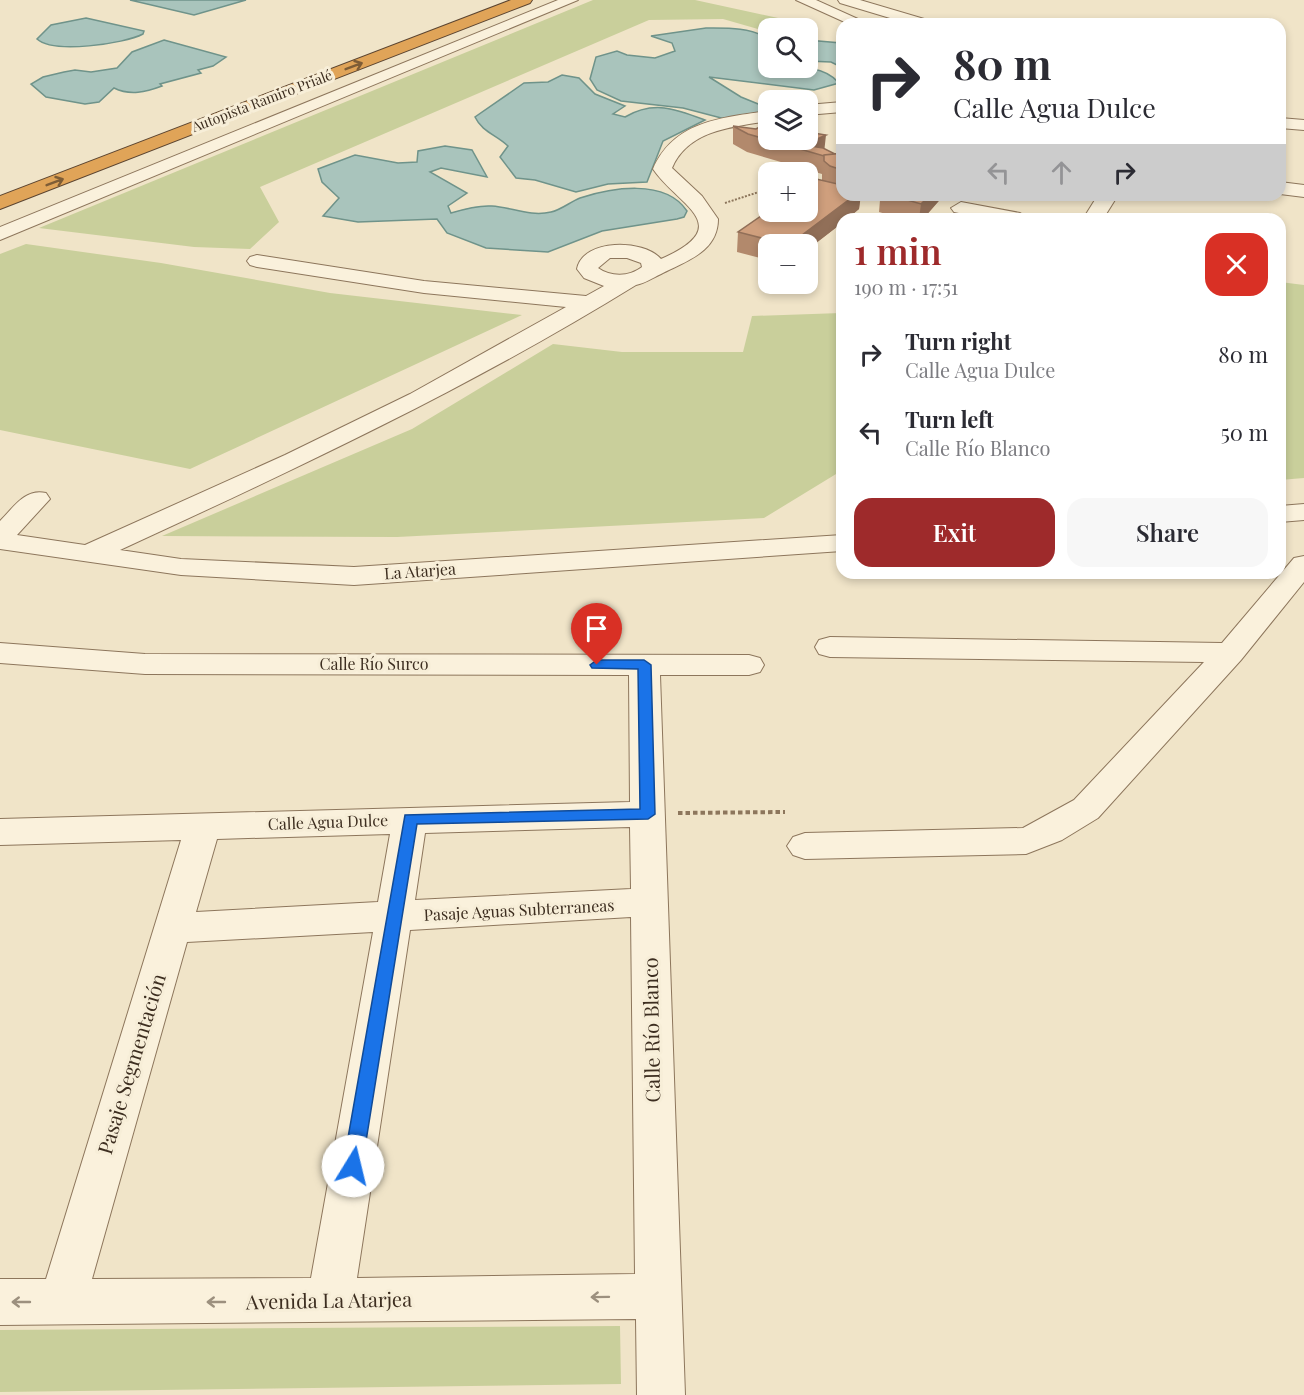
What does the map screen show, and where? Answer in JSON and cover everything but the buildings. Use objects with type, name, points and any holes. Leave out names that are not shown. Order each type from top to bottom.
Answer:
[{"type":"highway","points":[[436,16],[477,0]]},
{"type":"highway","name":"Autopista Ramiro Prialé","points":[[0,203],[525,0]]},
{"type":"street","points":[[0,234],[571,0]]},
{"type":"street","points":[[803,0],[847,18]]},
{"type":"street","points":[[845,0],[906,18]]},
{"type":"street","points":[[818,109],[836,108]]},
{"type":"street","points":[[86,555],[294,460],[419,399],[628,280],[670,264],[701,241],[707,232],[708,219],[704,209],[662,169],[665,154],[676,144],[698,131],[758,118]]},
{"type":"street","points":[[1286,124],[1304,125]]},
{"type":"street","points":[[1286,189],[1304,191]]},
{"type":"street","points":[[961,208],[988,213]]},
{"type":"street","points":[[628,280],[597,277],[591,273],[588,264],[597,256],[627,252],[651,260],[653,269]]},
{"type":"street","points":[[257,261],[424,287],[591,303]]},
{"type":"street","points":[[0,537],[37,499]]},
{"type":"street","points":[[1286,514],[1304,512]]},
{"type":"street","points":[[788,548],[836,529]]},
{"type":"street","points":[[1286,534],[1304,533]]},
{"type":"street","name":"La Atarjea","points":[[0,541],[181,567],[354,576],[836,544]]},
{"type":"street","points":[[805,846],[1026,841],[1050,831],[1086,809],[1230,653],[1304,564]]},
{"type":"street","points":[[830,647],[1230,653]]},
{"type":"street","name":"Calle Río Surco","points":[[0,653],[146,664],[749,665]]},
{"type":"street","name":"Calle Río Blanco","points":[[644,665],[660,1395]]},
{"type":"street","name":"Calle Agua Dulce","points":[[2,836],[203,826],[648,814]]},
{"type":"street","points":[[330,1301],[410,819]]},
{"type":"street","name":"Pasaje Segmentación","points":[[62,1302],[203,826]]},
{"type":"street","name":"Pasaje Aguas Subterraneas","points":[[173,928],[650,902]]},
{"type":"street","name":"Avenida La Atarjea","points":[[0,1302],[330,1301],[658,1296]]},
{"type":"path","points":[[704,209],[758,192]]},
{"type":"path","points":[[648,814],[785,812]]},
{"type":"green space","points":[[593,0],[695,0],[778,18],[758,18],[758,29],[723,19],[649,20],[260,187],[279,222],[250,249],[194,247],[39,228]]},
{"type":"green space","points":[[26,244],[161,263],[330,293],[522,315],[190,469],[0,430],[0,254]]},
{"type":"green space","points":[[1286,283],[1304,285],[1304,478],[1286,480]]},
{"type":"green space","points":[[836,313],[836,474],[764,518],[397,537],[162,536],[412,429],[553,344],[622,352],[743,352],[752,316]]},
{"type":"green space","points":[[620,1326],[621,1384],[0,1392],[0,1330]]},
{"type":"water","points":[[130,0],[246,0],[194,15]]},
{"type":"water","points":[[86,18],[144,31],[143,34],[134,38],[89,46],[58,46],[45,44],[37,39],[51,25]]},
{"type":"water","points":[[706,28],[753,32],[758,33],[758,78],[818,78],[818,70],[832,77],[836,84],[814,90],[709,77],[741,97],[758,104],[758,116],[729,120],[683,108],[621,101],[597,90],[590,79],[596,57],[617,51],[627,55],[655,58],[675,51],[672,43],[651,36]]},
{"type":"water","points":[[164,40],[226,57],[213,66],[198,70],[201,73],[160,84],[162,86],[156,88],[132,92],[114,88],[99,102],[85,104],[46,97],[31,84],[43,77],[64,72],[75,70],[91,72],[117,68],[132,52]]},
{"type":"water","points":[[818,41],[836,43],[836,64],[818,61]]},
{"type":"water","points":[[562,75],[579,78],[595,94],[625,106],[613,114],[625,117],[646,109],[665,108],[705,120],[663,141],[647,182],[608,184],[576,192],[535,180],[516,178],[500,157],[508,146],[486,130],[475,117],[524,83],[548,82]]},
{"type":"water","points":[[445,146],[472,150],[487,177],[441,168],[430,172],[467,193],[448,206],[451,213],[487,206],[528,213],[543,213],[555,211],[593,194],[637,188],[665,194],[687,211],[684,217],[602,231],[548,252],[486,248],[447,233],[437,219],[358,222],[323,216],[339,198],[322,182],[318,169],[355,155],[398,163],[417,162],[418,151]]},
{"type":"route","points":[[353,1166],[410,819],[648,814],[644,665],[597,665]]}]
